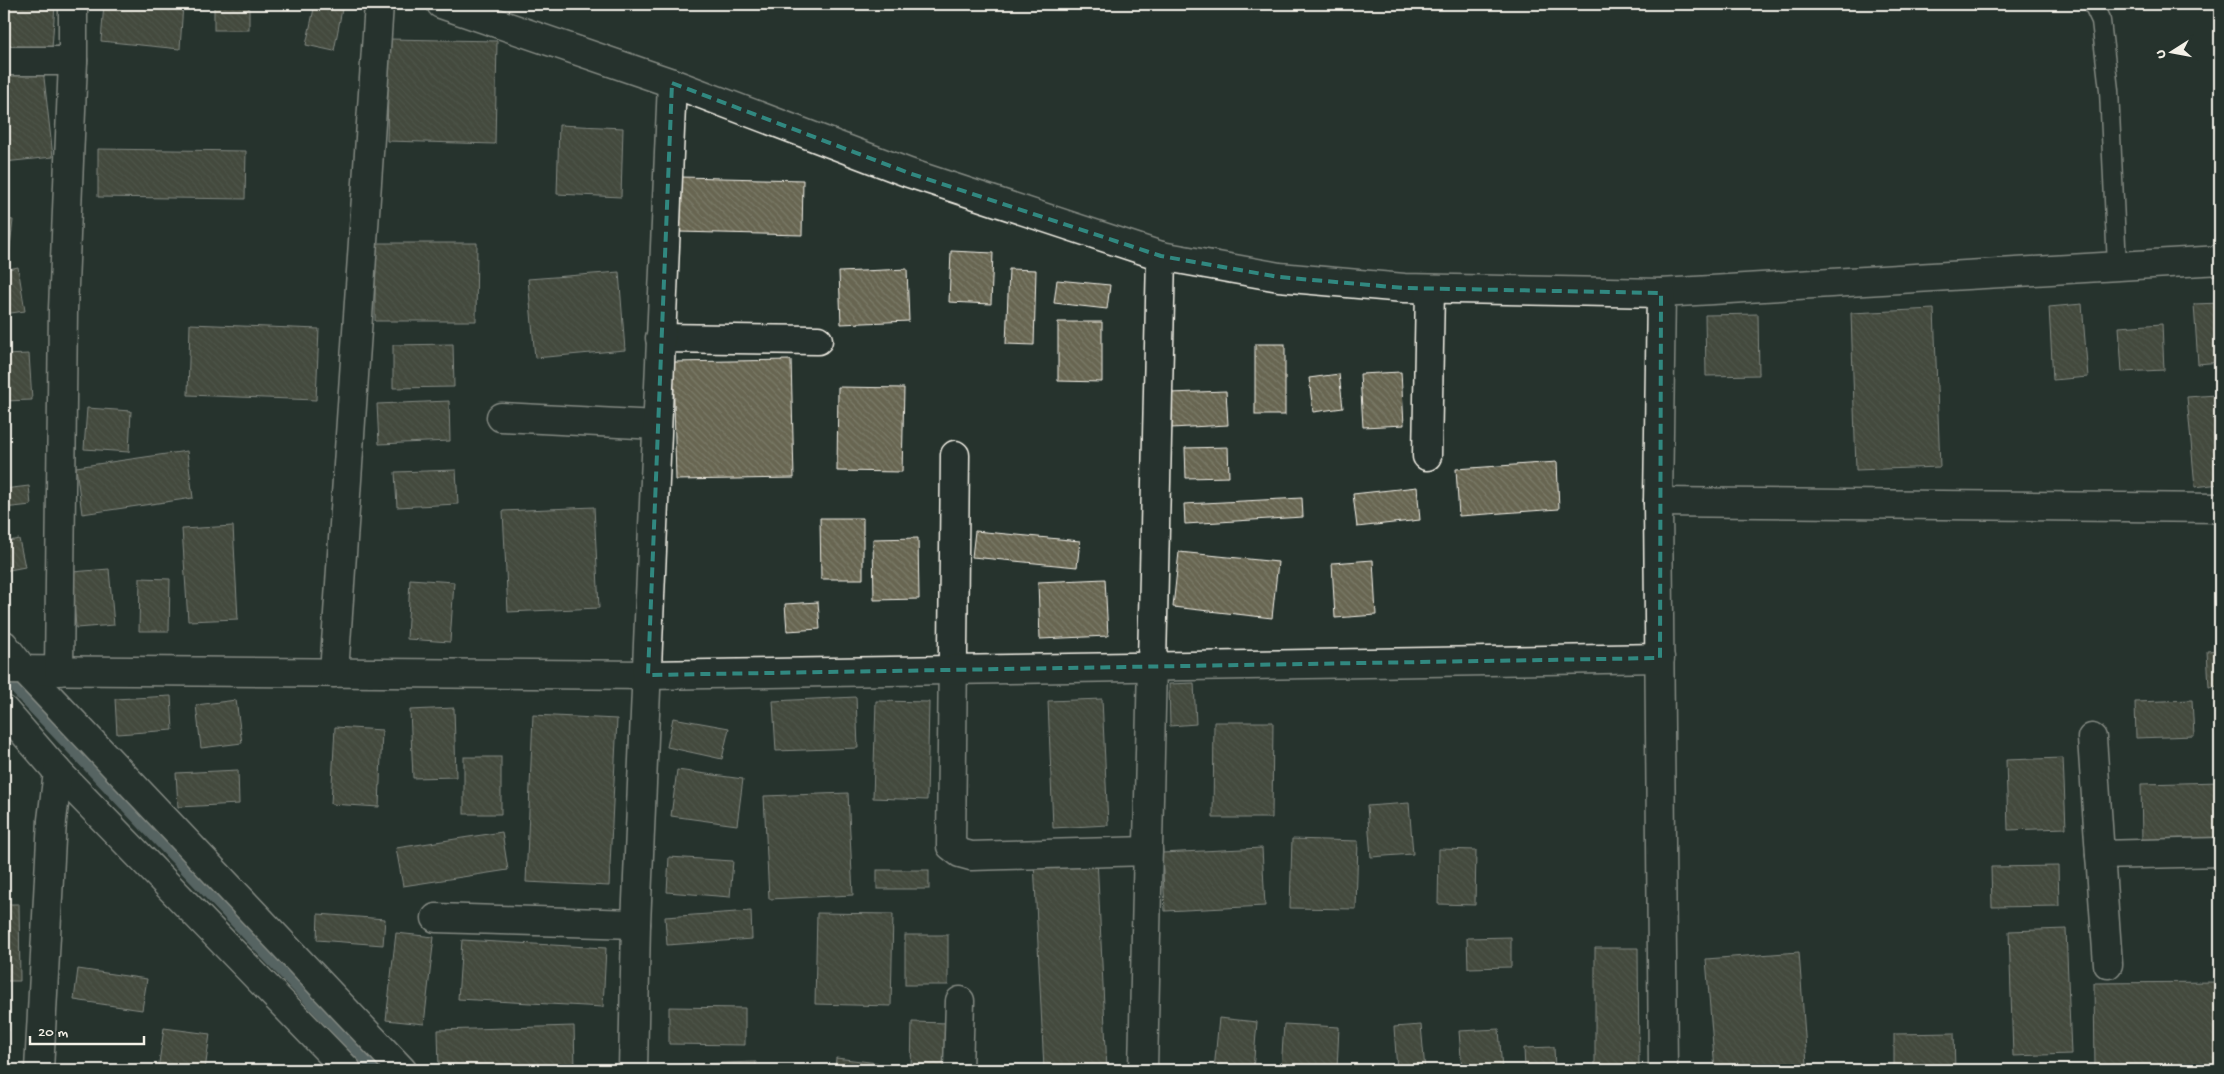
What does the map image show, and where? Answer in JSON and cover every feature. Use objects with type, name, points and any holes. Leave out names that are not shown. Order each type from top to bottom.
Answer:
[{"type":"street","points":[[58,671],[62,310],[73,61],[72,4]]},
{"type":"street","points":[[334,673],[378,4]]},
{"type":"street","points":[[441,4],[672,83],[909,172],[1161,256],[1278,277],[1404,288],[1661,293],[2220,260]]},
{"type":"street","points":[[4,61],[73,61]]},
{"type":"street","points":[[633,1070],[636,924],[672,83]]},
{"type":"street","points":[[1143,1070],[1161,256]]},
{"type":"street","points":[[1427,456],[1430,288]]},
{"type":"street","points":[[1661,293],[1658,502],[1663,1070]]},
{"type":"street","points":[[660,338],[818,340]]},
{"type":"street","points":[[501,417],[657,425]]},
{"type":"street","points":[[954,455],[954,670],[951,846],[960,853],[971,856],[1148,851]]},
{"type":"street","points":[[1658,502],[2220,508]]},
{"type":"street","points":[[11,663],[58,671],[648,675],[1660,658]]},
{"type":"street","points":[[11,663],[402,1070]]},
{"type":"street","points":[[4,710],[58,772],[347,1070]]},
{"type":"street","points":[[2092,738],[2108,964]]},
{"type":"street","points":[[38,1070],[52,820],[58,772]]},
{"type":"street","points":[[2100,855],[2220,852]]},
{"type":"street","points":[[436,918],[636,924]]},
{"type":"street","points":[[958,1070],[960,1001]]},
{"type":"lane","points":[[2093,4],[2101,21],[2108,90],[2117,266]]},
{"type":"highlighted area","points":[[672,83],[909,173],[1161,256],[1279,277],[1404,288],[1661,293],[1660,658],[648,675]]},
{"type":"building","points":[[4,4],[55,4],[52,49],[4,45]]},
{"type":"building","points":[[104,4],[183,4],[180,49],[101,41]]},
{"type":"building","points":[[214,4],[249,4],[249,30],[214,30]]},
{"type":"building","points":[[315,4],[343,4],[334,51],[306,45]]},
{"type":"building","points":[[389,39],[497,41],[495,144],[387,141]]},
{"type":"building","points":[[43,69],[53,157],[4,162],[4,73]]},
{"type":"building","points":[[559,125],[623,128],[621,197],[557,194]]},
{"type":"building","points":[[98,149],[246,151],[245,199],[98,197]]},
{"type":"building","points":[[681,177],[803,180],[802,235],[679,232]]},
{"type":"building","points":[[4,219],[13,220],[9,256],[4,256]]},
{"type":"building","points":[[375,243],[477,243],[476,321],[375,321]]},
{"type":"building","points":[[951,251],[993,253],[991,304],[949,302]]},
{"type":"building","points":[[18,267],[25,311],[4,314],[4,270]]},
{"type":"building","points":[[907,269],[909,321],[841,324],[839,272]]},
{"type":"building","points":[[1009,269],[1036,270],[1034,345],[1006,344]]},
{"type":"building","points":[[619,272],[625,350],[535,358],[528,279]]},
{"type":"building","points":[[1057,280],[1110,285],[1107,309],[1054,303]]},
{"type":"building","points":[[2220,303],[2220,362],[2198,364],[2194,304]]},
{"type":"building","points":[[2082,304],[2088,377],[2053,380],[2049,307]]},
{"type":"building","points":[[1934,309],[1940,467],[1856,470],[1851,313]]},
{"type":"building","points":[[1758,314],[1759,375],[1706,376],[1705,315]]},
{"type":"building","points":[[1058,322],[1102,322],[1102,382],[1058,381]]},
{"type":"building","points":[[190,324],[319,329],[316,400],[188,395]]},
{"type":"building","points":[[2162,324],[2164,370],[2122,372],[2119,327]]},
{"type":"building","points":[[453,344],[454,387],[393,388],[393,345]]},
{"type":"building","points":[[1255,344],[1285,344],[1285,415],[1255,415]]},
{"type":"building","points":[[29,354],[32,400],[4,401],[4,355]]},
{"type":"building","points":[[791,360],[794,478],[676,480],[673,362]]},
{"type":"building","points":[[1401,372],[1404,425],[1363,427],[1360,374]]},
{"type":"building","points":[[1339,374],[1343,408],[1313,412],[1309,378]]},
{"type":"building","points":[[838,387],[904,388],[902,472],[837,471]]},
{"type":"building","points":[[1226,391],[1228,425],[1171,428],[1170,393]]},
{"type":"building","points":[[2216,395],[2220,436],[2220,484],[2195,487],[2187,397]]},
{"type":"building","points":[[449,401],[450,441],[379,444],[377,404]]},
{"type":"building","points":[[87,408],[131,411],[129,452],[84,449]]},
{"type":"building","points":[[1228,447],[1229,477],[1186,478],[1185,448]]},
{"type":"building","points":[[187,451],[193,498],[82,514],[76,467]]},
{"type":"building","points":[[1557,462],[1559,509],[1459,516],[1456,469]]},
{"type":"building","points":[[456,470],[458,504],[397,507],[395,472]]},
{"type":"building","points":[[29,486],[31,505],[4,508],[4,489]]},
{"type":"building","points":[[1417,487],[1420,520],[1357,527],[1353,494]]},
{"type":"building","points":[[1302,498],[1303,517],[1185,524],[1184,504]]},
{"type":"building","points":[[594,507],[599,608],[508,612],[503,511]]},
{"type":"building","points":[[820,518],[863,518],[863,579],[821,579]]},
{"type":"building","points":[[233,526],[238,619],[188,621],[182,529]]},
{"type":"building","points":[[2216,529],[2220,529],[2220,615],[2216,615]]},
{"type":"building","points":[[975,531],[1080,541],[1077,567],[972,557]]},
{"type":"building","points":[[918,538],[919,599],[874,600],[873,539]]},
{"type":"building","points":[[19,539],[25,567],[4,571],[4,542]]},
{"type":"building","points":[[1179,552],[1278,562],[1272,618],[1173,607]]},
{"type":"building","points":[[1373,560],[1376,615],[1335,618],[1332,563]]},
{"type":"building","points":[[109,569],[114,625],[76,628],[72,572]]},
{"type":"building","points":[[140,578],[170,579],[169,631],[139,631]]},
{"type":"building","points":[[410,579],[454,582],[450,642],[407,639]]},
{"type":"building","points":[[1105,579],[1108,636],[1040,639],[1038,582]]},
{"type":"building","points":[[818,602],[820,629],[787,631],[785,604]]},
{"type":"building","points":[[2220,650],[2220,686],[2209,687],[2207,651]]},
{"type":"building","points":[[1194,683],[1196,724],[1170,726],[1169,684]]},
{"type":"building","points":[[171,696],[173,730],[117,734],[115,699]]},
{"type":"building","points":[[856,697],[858,748],[776,751],[773,701]]},
{"type":"building","points":[[1102,699],[1108,825],[1053,828],[1048,701]]},
{"type":"building","points":[[236,700],[242,743],[201,748],[196,705]]},
{"type":"building","points":[[2192,700],[2194,736],[2136,738],[2135,702]]},
{"type":"building","points":[[876,701],[929,702],[927,800],[873,798]]},
{"type":"building","points":[[454,708],[456,777],[413,778],[410,710]]},
{"type":"building","points":[[533,715],[617,719],[609,886],[526,882]]},
{"type":"building","points":[[673,718],[729,728],[722,759],[667,747]]},
{"type":"building","points":[[1214,722],[1273,722],[1272,818],[1213,818]]},
{"type":"building","points":[[335,727],[382,730],[379,807],[331,804]]},
{"type":"building","points":[[464,757],[501,757],[501,814],[464,814]]},
{"type":"building","points":[[2063,758],[2066,828],[2008,830],[2006,760]]},
{"type":"building","points":[[238,770],[239,804],[178,807],[176,773]]},
{"type":"building","points":[[677,770],[743,779],[737,825],[671,816]]},
{"type":"building","points":[[2220,782],[2220,840],[2142,841],[2141,784]]},
{"type":"building","points":[[848,793],[853,895],[769,899],[764,796]]},
{"type":"building","points":[[1409,803],[1413,854],[1371,857],[1367,806]]},
{"type":"building","points":[[502,832],[508,870],[403,886],[396,848]]},
{"type":"building","points":[[1292,839],[1358,841],[1356,909],[1290,908]]},
{"type":"building","points":[[1262,848],[1265,906],[1165,911],[1162,853]]},
{"type":"building","points":[[1439,849],[1476,850],[1475,905],[1438,904]]},
{"type":"building","points":[[669,857],[733,861],[730,897],[667,892]]},
{"type":"building","points":[[1097,857],[1107,1070],[1044,1070],[1034,861]]},
{"type":"building","points":[[2058,866],[2059,906],[1992,907],[1991,867]]},
{"type":"building","points":[[877,870],[929,870],[929,889],[877,889]]},
{"type":"building","points":[[4,904],[19,904],[20,981],[4,981]]},
{"type":"building","points":[[751,911],[752,939],[667,945],[665,917]]},
{"type":"building","points":[[817,913],[893,914],[891,1006],[815,1004]]},
{"type":"building","points":[[318,914],[385,919],[383,945],[317,940]]},
{"type":"building","points":[[2066,929],[2071,1054],[2013,1056],[2009,931]]},
{"type":"building","points":[[396,933],[434,937],[424,1024],[386,1020]]},
{"type":"building","points":[[905,935],[948,935],[948,985],[905,985]]},
{"type":"building","points":[[1511,937],[1511,967],[1468,968],[1467,938]]},
{"type":"building","points":[[462,940],[606,948],[603,1007],[458,999]]},
{"type":"building","points":[[1595,948],[1638,948],[1639,1070],[1595,1070]]},
{"type":"building","points":[[1799,952],[1807,1064],[1715,1070],[1706,959]]},
{"type":"building","points":[[78,969],[147,979],[142,1010],[74,1000]]},
{"type":"building","points":[[2220,982],[2220,1070],[2095,1070],[2094,983]]},
{"type":"building","points":[[4,992],[9,1031],[4,1031]]},
{"type":"building","points":[[669,1007],[745,1008],[745,1045],[669,1044]]},
{"type":"building","points":[[1219,1018],[1257,1022],[1253,1070],[1214,1070]]},
{"type":"building","points":[[912,1022],[949,1023],[948,1070],[911,1070]]},
{"type":"building","points":[[1284,1024],[1339,1027],[1337,1070],[1281,1070]]},
{"type":"building","points":[[1421,1025],[1425,1070],[1397,1070],[1394,1027]]},
{"type":"building","points":[[574,1026],[575,1068],[439,1070],[438,1030]]},
{"type":"building","points":[[164,1028],[210,1034],[205,1070],[158,1070]]},
{"type":"building","points":[[1499,1029],[1502,1070],[1462,1070],[1459,1031]]},
{"type":"building","points":[[1954,1033],[1955,1070],[1894,1070],[1894,1034]]},
{"type":"building","points":[[1554,1047],[1555,1070],[1525,1070],[1524,1048]]},
{"type":"building","points":[[836,1058],[878,1063],[877,1070],[835,1070]]},
{"type":"building","points":[[756,1062],[756,1070],[665,1070],[665,1065]]},
{"type":"waterway","points":[[4,677],[375,1070]]}]
